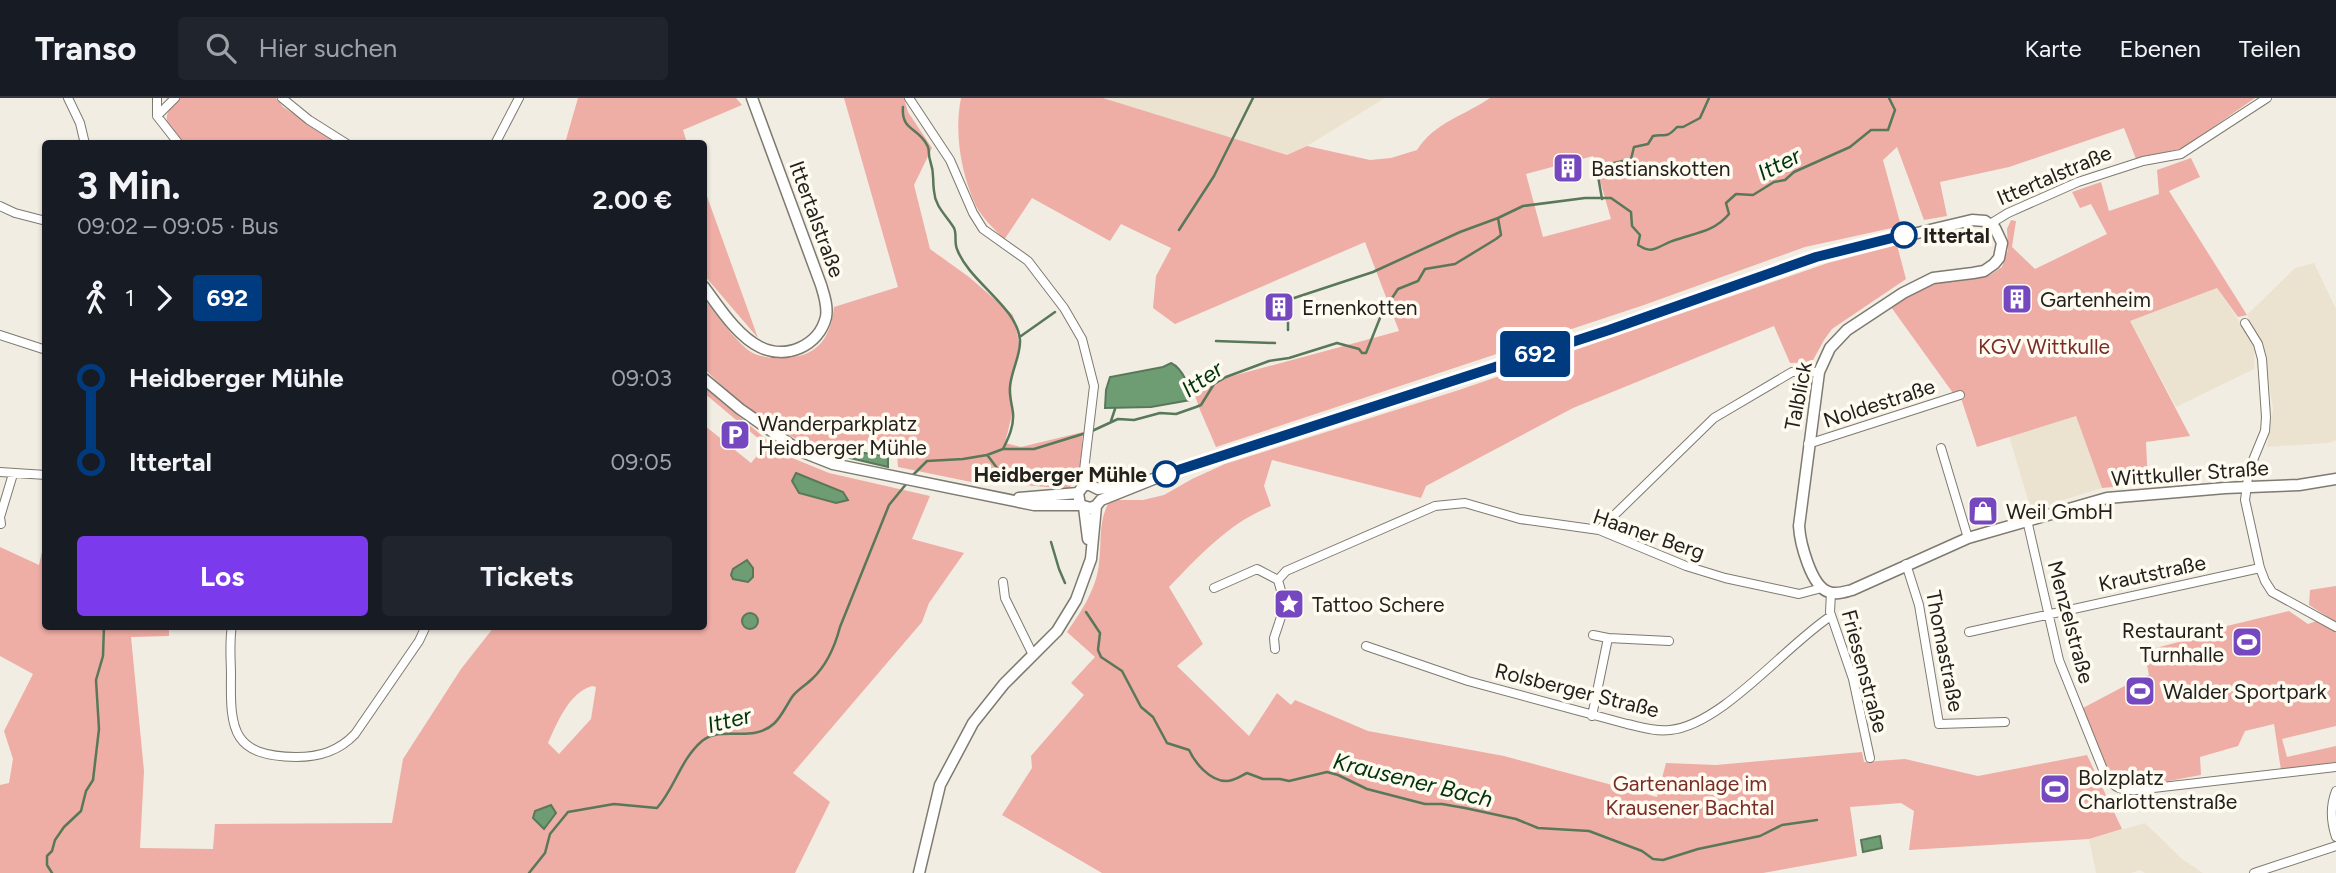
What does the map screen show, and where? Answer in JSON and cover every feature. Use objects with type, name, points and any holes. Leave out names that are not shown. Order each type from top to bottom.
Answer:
[{"type":"main road","name":"Ittertalstraße","points":[[707,291],[740,332],[753,344],[771,351],[792,350],[813,340],[820,332],[826,316],[821,285],[752,98]]},
{"type":"main road","name":"Ittertalstraße","points":[[707,382],[800,452],[850,468],[1005,498],[1089,496],[1166,474],[1609,330],[1816,257],[1972,220],[1990,224]]},
{"type":"main road","name":"Talblick","points":[[1826,591],[1812,574],[1800,537],[1801,503],[1819,372],[1830,348],[1847,330],[1903,292],[1933,278],[1984,271],[1994,264],[1999,258],[2001,243],[1998,233],[1990,224]]},
{"type":"main road","name":"Wittkuller Straße","points":[[1826,591],[1852,590],[1968,538],[2118,496],[2316,484],[2336,480]]},
{"type":"main road","points":[[919,873],[937,793],[948,768],[986,704],[1067,617],[1083,584],[1091,559],[1089,496]]},
{"type":"street","points":[[68,98],[80,123],[84,140]]},
{"type":"street","points":[[157,98],[157,116],[176,140]]},
{"type":"street","points":[[157,116],[175,98]]},
{"type":"street","points":[[282,98],[309,120],[341,140]]},
{"type":"street","points":[[497,140],[519,98]]},
{"type":"street","points":[[909,98],[950,160],[973,213],[983,229],[1028,261],[1076,327],[1088,357],[1094,386],[1086,456],[1089,496]]},
{"type":"street","name":"Ittertalstraße","points":[[1990,224],[2008,213],[2078,183],[2143,161],[2181,154],[2267,98]]},
{"type":"street","points":[[0,206],[42,220]]},
{"type":"street","points":[[2245,323],[2258,344],[2262,359],[2265,431],[2249,470],[2246,508],[2264,582],[2272,592],[2336,627]]},
{"type":"street","points":[[0,335],[42,349]]},
{"type":"street","points":[[1599,530],[1714,418],[1792,372],[1819,372]]},
{"type":"street","name":"Noldestraße","points":[[1808,444],[1960,395]]},
{"type":"street","points":[[1941,448],[1968,538]]},
{"type":"street","points":[[0,472],[42,475]]},
{"type":"street","points":[[1,524],[0,517],[13,474]]},
{"type":"street","name":"Haaner Berg","points":[[1278,580],[1286,571],[1436,506],[1465,503],[1520,519],[1599,530],[1686,566],[1716,575],[1799,594],[1826,591]]},
{"type":"street","name":"Menzelstraße","points":[[2027,520],[2059,660],[2104,772],[2114,787],[2128,791],[2336,767]]},
{"type":"street","name":"Thomastraße","points":[[1906,564],[1919,606],[1938,724],[2004,722]]},
{"type":"street","name":"Krautstraße","points":[[1969,632],[2260,568]]},
{"type":"street","points":[[1214,588],[1257,569],[1278,580],[1285,605],[1274,638],[1275,649]]},
{"type":"street","points":[[1003,582],[1005,598],[1033,655]]},
{"type":"street","name":"Friesenstraße","points":[[1826,591],[1831,616],[1853,679],[1870,758]]},
{"type":"street","name":"Rolsberger Straße","points":[[1366,646],[1468,681],[1592,716],[1650,730],[1670,730],[1685,727],[1717,710],[1831,616]]},
{"type":"street","points":[[232,630],[230,715],[239,737],[251,748],[266,755],[305,757],[342,747],[355,734],[424,630]]},
{"type":"street","points":[[1592,635],[1669,641]]},
{"type":"street","points":[[1592,716],[1608,638]]},
{"type":"street","points":[[2336,791],[2332,803],[2336,837]]},
{"type":"street","points":[[2254,873],[2336,846]]},
{"type":"shaded area","points":[[1103,98],[1385,98],[1307,146],[1287,155]]},
{"type":"shaded area","points":[[2314,263],[2336,309],[2336,440],[2328,443],[2267,447],[2273,409],[2264,353],[2247,315],[2295,268]]},
{"type":"shaded area","points":[[2217,288],[2255,345],[2254,369],[2176,407],[2130,321]]},
{"type":"shaded area","points":[[1171,363],[1186,380],[1190,400],[1151,407],[1105,408],[1110,377],[1163,367]]},
{"type":"shaded area","points":[[2076,415],[2102,488],[2031,510],[2009,436]]},
{"type":"shaded area","points":[[852,453],[888,456],[888,467],[850,458]]},
{"type":"shaded area","points":[[796,473],[843,492],[848,500],[836,503],[799,493],[792,481]]},
{"type":"shaded area","points":[[747,560],[753,568],[753,577],[748,582],[733,579],[733,569]]},
{"type":"shaded area","points":[[747,613],[753,613],[758,621],[756,627],[747,629],[742,624],[742,618]]},
{"type":"shaded area","points":[[551,805],[556,813],[544,829],[533,818],[535,811]]},
{"type":"shaded area","points":[[2145,823],[2182,859],[2203,873],[2145,873],[2140,870],[2131,873],[2096,873],[2089,839]]},
{"type":"shaded area","points":[[1880,836],[1882,848],[1863,852],[1861,840]]},
{"type":"green space","points":[[180,98],[276,98],[283,107],[336,140],[181,140],[167,121],[173,105]]},
{"type":"green space","points":[[578,98],[736,98],[742,105],[683,130],[686,140],[566,140]]},
{"type":"green space","points":[[844,98],[904,98],[908,112],[932,148],[914,185],[930,249],[969,277],[1013,315],[1020,347],[1011,382],[1012,414],[1005,443],[1021,447],[1083,432],[1079,470],[1068,489],[1001,483],[981,484],[898,467],[897,453],[892,447],[844,442],[819,449],[789,435],[757,414],[707,371],[707,303],[733,335],[751,352],[767,357],[790,358],[801,356],[818,346],[829,330],[834,307],[898,287]]},
{"type":"green space","points":[[961,98],[1103,98],[1287,155],[1307,146],[1370,160],[1391,158],[1417,150],[1424,140],[1441,126],[1490,98],[2255,98],[2183,148],[2136,159],[2124,128],[2009,167],[1940,182],[1947,216],[1924,220],[1897,147],[1883,160],[1901,226],[1805,247],[1644,305],[1216,447],[1192,387],[1399,331],[1365,242],[1175,324],[1153,308],[1156,276],[1171,248],[1121,224],[1110,241],[1032,198],[1004,240],[982,215],[971,193],[960,153]],"holes":[[[1593,156],[1611,219],[1543,237],[1526,174]]]},
{"type":"green space","name":"KGV Wittkulle","points":[[2191,158],[2200,177],[2169,191],[2247,315],[2238,317],[2217,288],[2130,321],[2190,436],[2146,442],[2148,484],[2102,488],[2076,416],[1977,447],[1959,392],[1953,393],[1891,307],[1918,290],[1938,283],[1990,275],[2002,267],[2008,250],[2007,229],[2011,220],[2016,221],[2012,247],[2035,269],[2107,234],[2091,204],[2080,208],[2072,192],[2101,182],[2109,211],[2159,194],[2157,170]]},
{"type":"green space","points":[[707,196],[758,338],[707,278]]},
{"type":"green space","name":"Gartenanlage im Krausener Bachtal","points":[[1897,245],[1906,279],[1832,329],[1812,362],[1790,363],[1774,326],[1573,408],[1426,486],[1421,498],[1272,460],[1264,486],[1271,506],[1228,531],[1169,587],[1203,644],[1177,666],[1249,736],[1277,693],[1291,705],[1295,700],[1368,731],[1504,756],[1657,797],[1666,763],[1716,765],[1862,752],[1864,762],[1905,759],[1978,776],[2087,755],[2122,829],[2089,839],[1909,850],[1914,811],[1901,803],[1850,807],[1857,856],[1763,873],[1102,873],[1002,815],[1032,768],[1031,756],[1084,695],[1071,683],[1095,657],[1067,632],[1083,608],[1095,582],[1102,526],[1108,504],[1117,500],[1143,500],[1164,495],[1225,464],[1459,390],[1828,263]]},
{"type":"green space","points":[[707,390],[785,455],[829,473],[930,496],[912,539],[964,553],[929,603],[922,622],[793,773],[830,802],[795,873],[0,873],[0,785],[9,783],[13,759],[4,731],[33,674],[0,656],[0,547],[39,565],[42,552],[42,630],[169,630],[169,636],[131,637],[144,771],[140,848],[213,849],[215,824],[392,823],[403,759],[461,669],[492,630],[707,630],[707,427],[751,463],[766,445],[707,396]],"holes":[[[592,686],[596,687],[591,719],[559,754],[548,743],[571,701]]]},
{"type":"green space","points":[[2336,586],[2336,726],[2282,739],[2287,757],[2336,746],[2336,762],[2281,770],[2274,724],[2245,731],[2238,746],[2200,757],[2201,775],[2138,783],[2115,777],[2107,769],[2096,747],[2083,708],[2149,675],[2144,651],[2206,635],[2206,631],[2289,611],[2308,624],[2328,617],[2309,605],[2310,590]]},
{"type":"waterway","points":[[1179,230],[1214,176],[1253,98]]},
{"type":"waterway","points":[[1602,199],[1598,176],[1610,164],[1631,159],[1634,147],[1648,144],[1653,136],[1667,135],[1677,127],[1683,127],[1700,118],[1709,98]]},
{"type":"waterway","name":"Itter","points":[[1092,431],[1118,419],[1134,420],[1160,413],[1176,414],[1196,407],[1201,405],[1214,384],[1269,361],[1289,358],[1337,343],[1366,353],[1382,313],[1398,289],[1418,281],[1425,269],[1455,264],[1496,239],[1501,235],[1498,218],[1523,206],[1585,198],[1611,198],[1631,212],[1632,226],[1640,235],[1638,245],[1648,249],[1704,231],[1717,225],[1729,214],[1726,203],[1736,194],[1753,195],[1774,182],[1785,180],[1794,172],[1850,147],[1871,130],[1888,130],[1895,110],[1889,98]]},
{"type":"waterway","points":[[903,107],[907,125],[928,147],[935,197],[954,228],[956,246],[963,261],[1011,316],[1017,328],[1020,346],[1010,390],[1013,422],[1003,449]]},
{"type":"waterway","points":[[1288,330],[1288,300],[1373,272],[1460,232],[1498,218]]},
{"type":"waterway","points":[[1021,336],[1055,312]]},
{"type":"waterway","points":[[1216,341],[1275,343]]},
{"type":"waterway","points":[[1111,421],[1115,409]]},
{"type":"waterway","name":"Itter","points":[[911,477],[927,461],[963,459],[1003,449],[1034,449],[1086,433]]},
{"type":"waterway","name":"Krausener Bach","points":[[988,456],[1010,482]]},
{"type":"waterway","name":"Itter","points":[[529,873],[545,853],[550,834],[568,812],[614,804],[657,808],[688,757],[702,741],[714,735],[754,733],[773,724],[794,694],[822,668],[889,505],[907,483]]},
{"type":"waterway","name":"Krausener Bach","points":[[1051,542],[1065,583]]},
{"type":"waterway","name":"Krausener Bach","points":[[1086,612],[1100,633],[1098,650],[1101,657],[1122,671],[1141,707],[1153,717],[1167,743],[1189,750],[1204,770],[1220,780],[1232,780],[1247,773],[1263,779],[1289,781],[1327,772],[1367,789],[1425,804],[1465,808],[1516,819],[1538,828],[1589,831],[1642,851],[1653,859],[1663,860],[1698,849],[1760,836],[1782,825],[1817,820]]},
{"type":"waterway","points":[[52,873],[47,865],[47,856],[64,827],[81,811],[86,791],[93,780],[99,729],[96,680],[103,656],[104,630]]},
{"type":"bus line","name":"692","points":[[1166,474],[1609,330],[1816,257],[1904,235]]},
{"type":"place","name":"Bastianskotten","points":[[1568,168]]},
{"type":"place","name":"Ittertal","points":[[1904,235]]},
{"type":"place","name":"Gartenheim","points":[[2017,299]]},
{"type":"place","name":"Ernenkotten","points":[[1279,307]]},
{"type":"place","name":"Wanderparkplatz Heidberger Mühle","points":[[735,435]]},
{"type":"place","name":"Heidberger Mühle","points":[[1166,474]]},
{"type":"place","name":"Weil GmbH","points":[[1983,511]]},
{"type":"place","name":"Tattoo Schere","points":[[1289,604]]},
{"type":"place","name":"Restaurant Turnhalle","points":[[2247,642]]},
{"type":"place","name":"Walder Sportpark","points":[[2140,691]]},
{"type":"place","name":"Bolzplatz Charlottenstraße","points":[[2055,789]]}]
